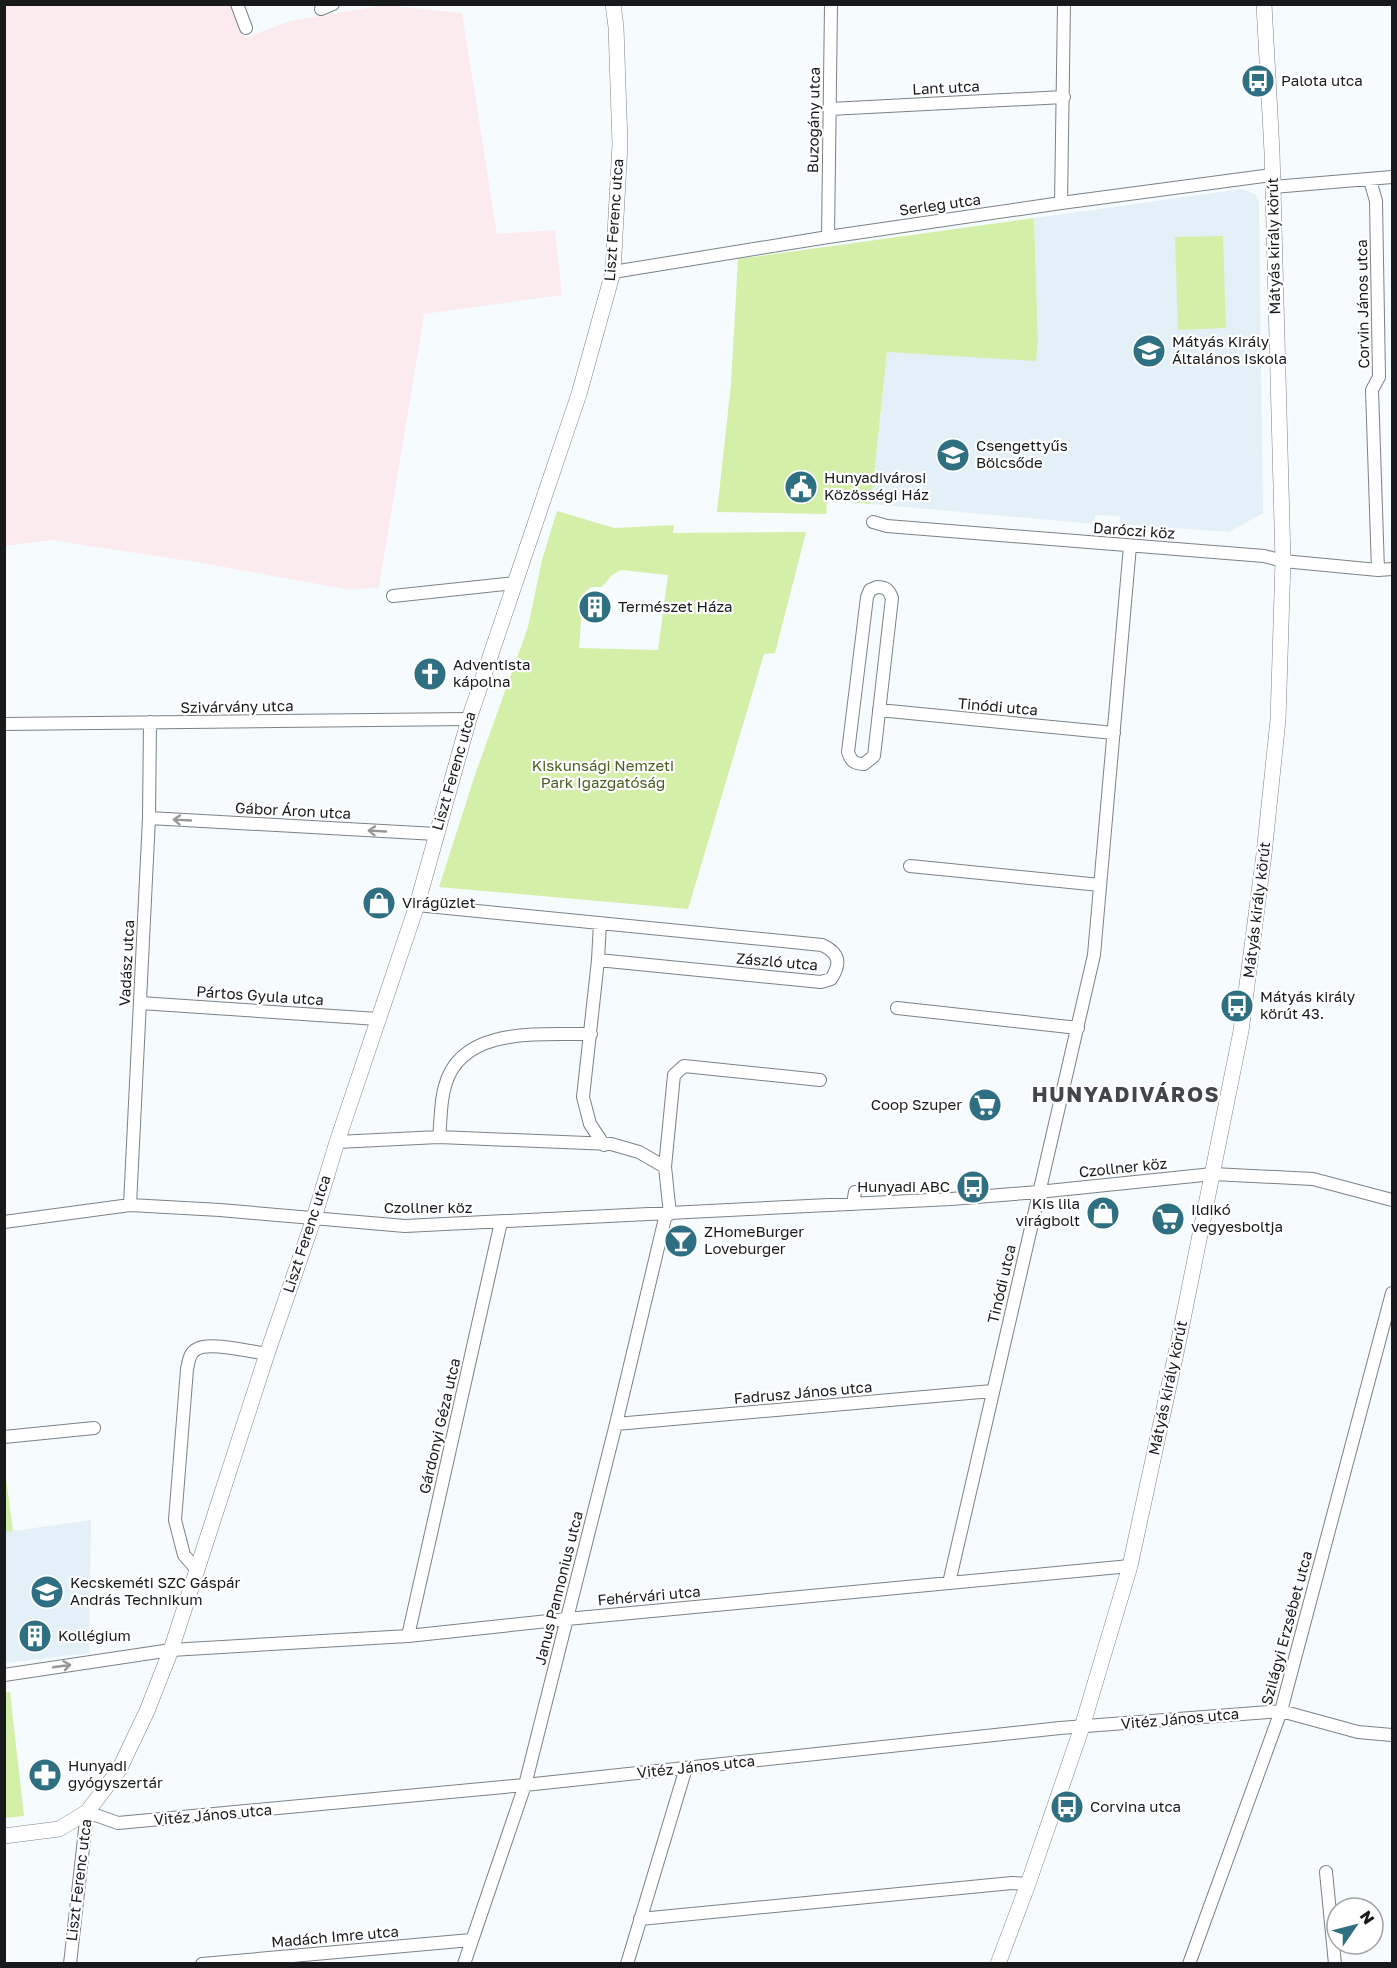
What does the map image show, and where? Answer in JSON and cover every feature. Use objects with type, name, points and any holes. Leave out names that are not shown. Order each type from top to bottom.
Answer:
[{"type":"street","points":[[237,4],[246,28]]},
{"type":"street","name":"Liszt Ferenc utca","points":[[70,1964],[87,1812],[119,1770],[147,1711],[171,1650],[417,905],[469,719],[579,394],[613,273],[620,144],[614,4]]},
{"type":"street","name":"Buzogány utca","points":[[828,237],[831,4]]},
{"type":"street","points":[[1061,203],[1064,4]]},
{"type":"street","name":"Mátyás király körút","points":[[998,1964],[1082,1727],[1130,1566],[1241,1031],[1264,854],[1278,720],[1283,561],[1273,181],[1264,4]]},
{"type":"street","name":"Lant utca","points":[[830,109],[1064,97]]},
{"type":"street","name":"Serleg utca","points":[[613,273],[828,237],[1061,203],[1273,181],[1370,180],[1392,177]]},
{"type":"street","name":"Corvin János utca","points":[[1370,180],[1376,201],[1379,377],[1372,390],[1378,570]]},
{"type":"street","name":"Daróczi köz","points":[[873,522],[887,526],[1264,556],[1283,561],[1378,570],[1392,569]]},
{"type":"street","name":"Tinódi utca","points":[[949,1582],[1094,954],[1130,546]]},
{"type":"street","points":[[393,596],[514,583]]},
{"type":"street","points":[[884,587],[892,598],[879,710],[874,756],[864,764],[856,764],[848,752],[867,597],[870,590],[884,587]]},
{"type":"street","name":"Tinódi utca","points":[[879,710],[1114,733]]},
{"type":"street","name":"Szivárvány utca","points":[[4,723],[469,719]]},
{"type":"street","name":"Vadász utca","points":[[130,1205],[149,818],[150,722]]},
{"type":"street","name":"Gábor Áron utca","points":[[149,818],[436,834]]},
{"type":"street","points":[[910,866],[1100,885]]},
{"type":"street","name":"Zászló utca","points":[[417,905],[822,945],[832,949],[837,957],[837,970],[831,979],[821,982],[598,960]]},
{"type":"street","points":[[600,923],[597,978],[583,1097],[590,1124],[604,1144]]},
{"type":"street","name":"Pártos Gyula utca","points":[[140,1003],[378,1019]]},
{"type":"street","points":[[897,1008],[1078,1028]]},
{"type":"street","points":[[439,1137],[444,1087],[448,1076],[472,1049],[494,1039],[519,1035],[591,1034]]},
{"type":"street","points":[[668,1214],[665,1167],[674,1075],[684,1066],[820,1080]]},
{"type":"street","points":[[337,1142],[439,1137],[611,1144],[639,1152],[665,1167]]},
{"type":"street","name":"Czollner köz","points":[[4,1222],[130,1205],[220,1210],[405,1226],[668,1214],[854,1198],[1038,1192],[1213,1174],[1313,1179],[1392,1200]]},
{"type":"street","name":"Janus Pannonius utca","points":[[464,1964],[525,1785],[668,1214]]},
{"type":"street","name":"Gárdonyi Géza utca","points":[[408,1636],[501,1222]]},
{"type":"street","name":"Szilágyi Erzsébet utca","points":[[1189,1964],[1281,1711],[1392,1293]]},
{"type":"street","points":[[197,1570],[184,1556],[175,1520],[187,1369],[190,1356],[198,1348],[208,1346],[267,1354]]},
{"type":"street","name":"Fadrusz János utca","points":[[616,1424],[992,1391]]},
{"type":"street","points":[[4,1437],[94,1428]]},
{"type":"street","name":"Fehérvári utca","points":[[4,1675],[171,1650],[408,1636],[1130,1566]]},
{"type":"street","name":"Vitéz János utca","points":[[87,1812],[118,1824],[525,1785],[1082,1727],[1281,1711],[1358,1732],[1392,1736]]},
{"type":"street","points":[[627,1964],[686,1768]]},
{"type":"street","points":[[4,1836],[59,1829],[87,1812]]},
{"type":"street","points":[[1326,1872],[1335,1964]]},
{"type":"street","points":[[640,1919],[1012,1883],[1028,1884]]},
{"type":"street","name":"Madách Imre utca","points":[[202,1964],[471,1940]]},
{"type":"shaded area","points":[[4,5],[232,5],[245,38],[290,21],[385,5],[462,13],[497,234],[555,230],[562,295],[424,314],[379,587],[351,590],[202,563],[51,540],[5,546]]},
{"type":"shaded area","name":"Mátyás Király Általános Iskola","points":[[1242,189],[1255,194],[1259,203],[1263,513],[1229,532],[1120,524],[1120,516],[1095,515],[1095,524],[871,504],[887,352],[1036,360],[1038,342],[1034,218]]},
{"type":"shaded area","name":"Kecskeméti SZC Gáspár András Technikum","points":[[4,1471],[13,1531],[91,1520],[89,1653],[5,1663]]},
{"type":"green space","points":[[1034,218],[1038,342],[1036,361],[887,352],[871,504],[827,500],[826,514],[717,512],[731,384],[738,259]]},
{"type":"green space","points":[[1223,236],[1226,328],[1178,330],[1175,237]]},
{"type":"green space","name":"Kiskunsági Nemzeti Park Igazgatóság","points":[[557,511],[614,528],[674,525],[673,533],[806,532],[775,653],[764,654],[688,909],[439,887],[476,772],[528,627],[542,560]],"holes":[[[621,570],[668,575],[658,650],[579,648],[583,594],[591,587],[602,587],[612,575]]]},
{"type":"green space","points":[[5,1471],[13,1531],[4,1532]]},
{"type":"green space","points":[[5,1692],[10,1692],[24,1816],[5,1818]]},
{"type":"place","name":"Palota utca","points":[[1258,81]]},
{"type":"place","name":"Mátyás Király Általános Iskola","points":[[1149,351]]},
{"type":"place","name":"Csengettyűs Bölcsőde","points":[[953,455]]},
{"type":"place","name":"Hunyadivárosi Közösségi Ház","points":[[801,487]]},
{"type":"place","name":"Természet Háza","points":[[595,607]]},
{"type":"place","name":"Adventista kápolna","points":[[430,674]]},
{"type":"place","name":"Virágüzlet","points":[[379,903]]},
{"type":"place","name":"Mátyás király körút 43.","points":[[1237,1006]]},
{"type":"place","name":"Coop Szuper","points":[[985,1105]]},
{"type":"place","name":"Hunyadi ABC","points":[[973,1187]]},
{"type":"place","name":"Kis lila virágbolt","points":[[1103,1213]]},
{"type":"place","name":"Ildikó vegyesboltja","points":[[1168,1219]]},
{"type":"place","name":"ZHomeBurger Loveburger","points":[[681,1241]]},
{"type":"place","name":"Kecskeméti SZC Gáspár András Technikum","points":[[47,1592]]},
{"type":"place","name":"Kollégium","points":[[35,1636]]},
{"type":"place","name":"Hunyadi gyógyszertár","points":[[45,1775]]},
{"type":"place","name":"Corvina utca","points":[[1067,1807]]},
{"type":"district","name":"HUNYADIVÁROS","points":[[1126,1095]]}]
